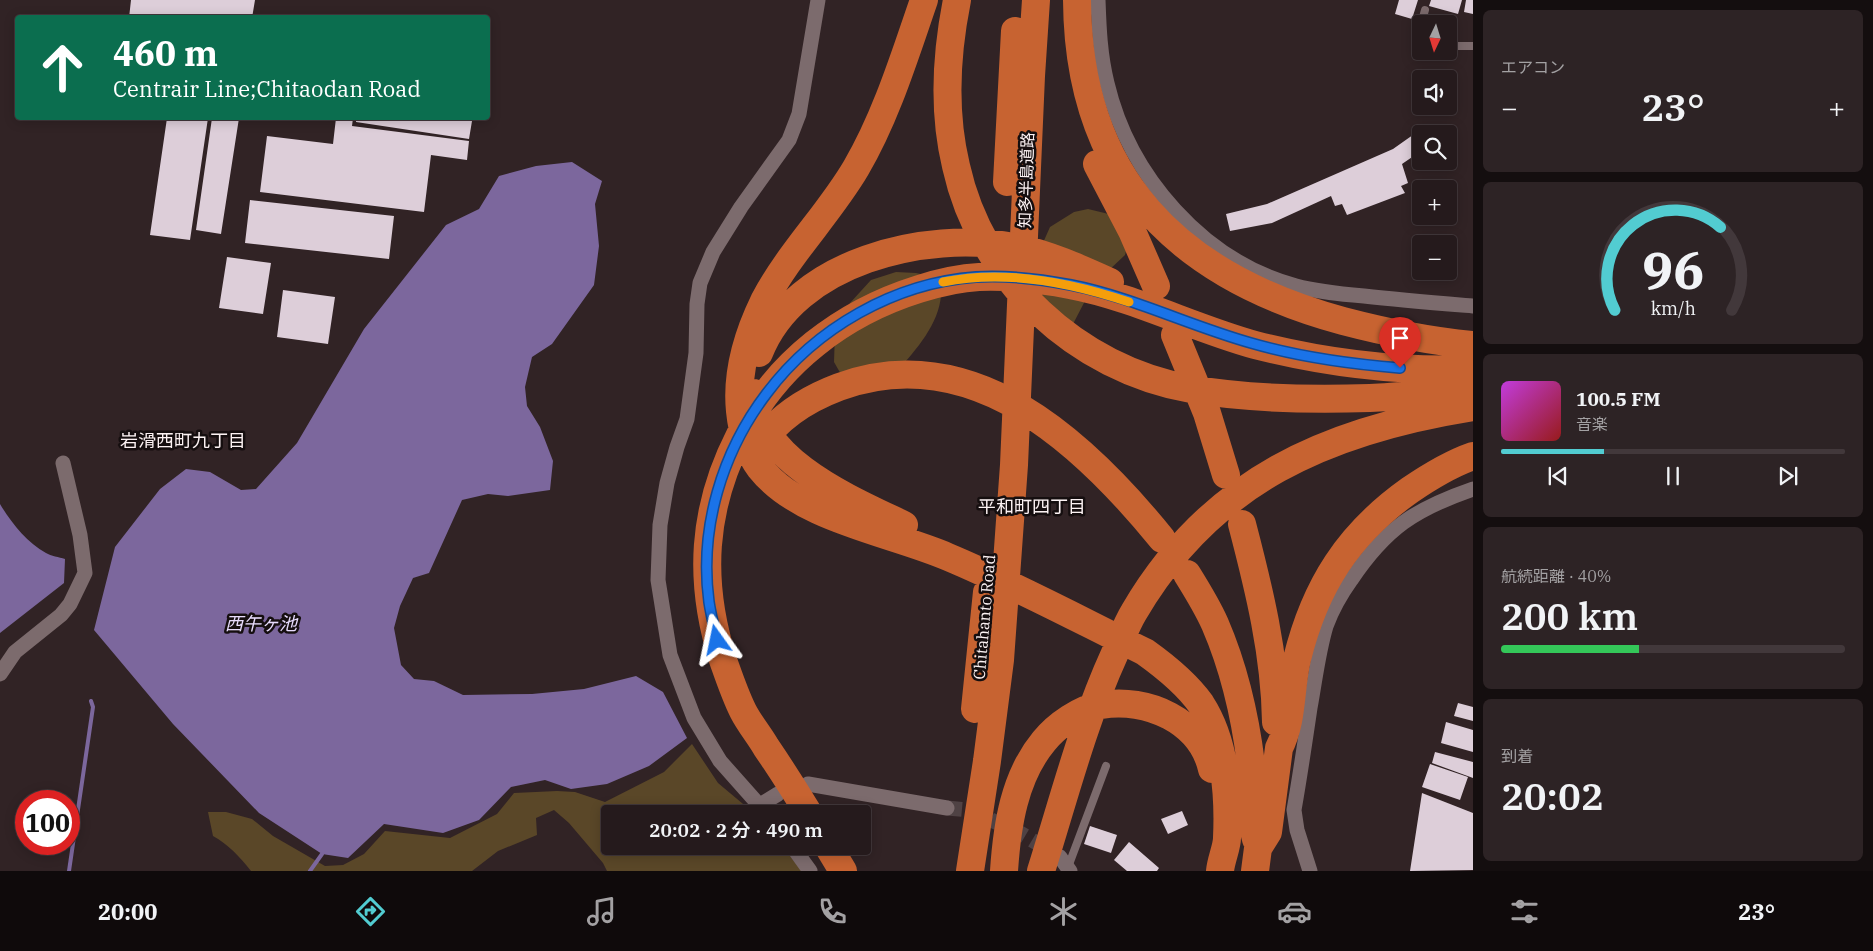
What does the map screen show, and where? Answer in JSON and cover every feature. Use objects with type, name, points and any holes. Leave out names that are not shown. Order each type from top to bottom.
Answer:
[{"type":"highway","points":[[924,0],[891,92],[858,166],[836,199],[782,270],[753,326],[745,347],[738,396],[747,446],[759,467],[773,483],[793,497],[843,520],[948,556],[1005,596],[1146,652],[1169,670],[1201,705],[1212,727],[1220,751],[1224,777],[1227,840],[1220,864]]},
{"type":"highway","name":"知多半島道路","points":[[1010,361],[1009,132],[1018,0]]},
{"type":"highway","name":"知多半島道路","points":[[1010,361],[1036,0]]},
{"type":"highway","points":[[1072,0],[1069,52],[1070,74],[1079,120],[1093,157],[1132,231],[1156,286]]},
{"type":"highway","points":[[1077,0],[1077,27],[1086,92],[1105,143],[1116,165],[1145,207],[1182,245],[1232,278],[1276,298],[1324,316],[1424,339],[1473,345]]},
{"type":"highway","points":[[956,3],[948,71],[948,118],[956,168],[969,208],[983,239],[996,261],[1019,291],[1050,322],[1083,348],[1105,360],[1149,378],[1170,384],[1237,394],[1320,399],[1369,398],[1473,391]]},
{"type":"highway","points":[[1005,596],[1016,582],[850,499],[808,475],[772,439],[758,413],[754,397],[755,369],[764,341],[773,324],[812,287],[856,264],[912,246],[944,243],[977,243],[1012,247],[1042,254],[1197,316],[1348,362]]},
{"type":"highway","points":[[803,805],[743,712],[728,676],[717,640],[718,558],[728,501],[750,415],[800,355],[824,336],[874,305],[931,285],[978,277],[1014,277],[1071,285],[1105,294],[1204,329],[1254,344],[1318,358],[1400,368],[1473,369]]},
{"type":"highway","points":[[1175,335],[1206,413],[1226,475]]},
{"type":"highway","name":"Chitahanto Road","points":[[970,871],[1000,660],[1005,596],[999,557],[1010,361]]},
{"type":"highway","points":[[739,458],[760,444],[781,420],[794,410],[825,392],[859,381],[894,374],[931,376],[973,385],[1008,400],[1039,419],[1091,461],[1140,512],[1162,540]]},
{"type":"highway","points":[[1060,867],[1080,739],[1103,680],[1133,614],[1180,546],[1226,504],[1273,471],[1320,447],[1373,429],[1428,414],[1473,407]]},
{"type":"highway","points":[[1257,859],[1268,832],[1279,748],[1285,736],[1297,662],[1306,624],[1320,591],[1340,558],[1365,527],[1393,502],[1430,476],[1473,456]]},
{"type":"highway","points":[[1242,524],[1268,639],[1273,670],[1276,736],[1279,748]]},
{"type":"highway","points":[[1187,574],[1214,623],[1234,676],[1247,738],[1253,792],[1252,828],[1257,859]]},
{"type":"highway","name":"Chitahanto Road","points":[[952,871],[977,698],[1005,596]]},
{"type":"highway","points":[[1004,871],[1009,821],[1023,776],[1032,758],[1044,741],[1058,727],[1077,714],[1100,705],[1121,704],[1150,708],[1170,715],[1184,725],[1199,740],[1211,761],[1216,783],[1220,864]]},
{"type":"highway","points":[[833,855],[843,871]]},
{"type":"street","points":[[760,805],[720,761],[694,718],[670,655],[658,580],[660,525],[677,447],[687,419],[696,353],[697,304],[700,283],[713,252],[741,207],[788,140],[796,123],[803,97],[818,0]]},
{"type":"street","points":[[1098,0],[1101,54],[1107,84],[1124,134],[1153,182],[1171,205],[1188,224],[1224,254],[1246,266],[1295,286],[1322,292],[1473,306]]},
{"type":"street","points":[[0,674],[15,652],[61,615],[70,604],[85,573],[80,535],[63,463]]},
{"type":"street","points":[[1310,871],[1297,830],[1294,810],[1317,664],[1327,625],[1340,596],[1363,563],[1388,534],[1414,515],[1439,501],[1473,489]]},
{"type":"street","points":[[808,784],[947,808]]},
{"type":"street","points":[[768,805],[778,794]]},
{"type":"street","points":[[798,855],[810,871]]},
{"type":"lane","points":[[1424,15],[1425,10]]},
{"type":"lane","points":[[1458,46],[1473,46]]},
{"type":"lane","points":[[1060,867],[1106,766]]},
{"type":"shaded area","points":[[1088,209],[1121,217],[1130,237],[1125,255],[1107,272],[1086,299],[1073,324],[1043,318],[1038,254],[1050,227],[1074,212]]},
{"type":"shaded area","points":[[896,272],[916,273],[934,277],[941,295],[936,316],[926,336],[898,370],[842,376],[834,362],[835,332],[850,303],[871,280]]},
{"type":"shaded area","points":[[692,744],[718,783],[744,805],[601,805],[601,855],[789,855],[802,871],[607,871],[603,863],[569,823],[554,810],[536,818],[537,835],[498,851],[472,871],[251,871],[234,851],[213,836],[208,812],[226,812],[252,819],[273,836],[325,866],[343,865],[364,854],[385,831],[450,838],[497,814],[514,793],[575,792],[605,802],[664,772]]},
{"type":"water","name":"西午ヶ池","points":[[572,162],[602,181],[595,204],[599,246],[594,285],[552,344],[532,357],[525,387],[527,406],[540,427],[553,461],[550,490],[508,496],[488,494],[462,500],[429,573],[413,578],[400,606],[394,628],[401,665],[414,679],[434,681],[463,695],[532,694],[584,689],[636,676],[663,692],[687,738],[649,766],[607,784],[571,789],[545,780],[511,787],[479,820],[443,833],[384,824],[348,858],[322,854],[259,813],[173,724],[94,630],[115,547],[160,489],[186,469],[210,472],[241,490],[256,489],[297,443],[364,329],[446,225],[479,209],[499,176],[536,166]]},
{"type":"water","points":[[0,504],[14,524],[32,544],[48,554],[65,559],[64,583],[0,633]]},
{"type":"building","points":[[131,0],[255,0],[252,15],[129,15]]},
{"type":"building","points":[[1399,0],[1418,0],[1412,19],[1395,14]]},
{"type":"building","points":[[1431,0],[1462,0],[1458,14],[1429,6]]},
{"type":"building","points":[[1466,0],[1473,0],[1473,14],[1464,12]]},
{"type":"building","points":[[167,120],[208,120],[190,240],[150,235]]},
{"type":"building","points":[[212,120],[239,120],[221,234],[196,230]]},
{"type":"building","points":[[336,120],[353,120],[352,126],[469,141],[467,160],[431,155],[424,212],[260,192],[267,136],[333,144]]},
{"type":"building","points":[[356,120],[472,121],[469,139],[356,122]]},
{"type":"building","points":[[1412,136],[1412,157],[1402,164],[1408,183],[1401,186],[1405,193],[1347,215],[1342,204],[1335,206],[1331,196],[1272,223],[1230,231],[1226,214],[1267,204],[1393,149]]},
{"type":"building","points":[[250,200],[394,216],[389,259],[245,243]]},
{"type":"building","points":[[227,257],[271,263],[263,314],[219,308]]},
{"type":"building","points":[[283,290],[335,297],[328,344],[277,337]]},
{"type":"building","points":[[1458,703],[1473,707],[1473,721],[1454,716]]},
{"type":"building","points":[[1446,722],[1473,730],[1473,752],[1441,743]]},
{"type":"building","points":[[1435,752],[1473,762],[1473,778],[1432,763]]},
{"type":"building","points":[[1430,764],[1468,777],[1460,800],[1422,787]]},
{"type":"building","points":[[1422,793],[1473,813],[1473,870],[1410,871]]},
{"type":"building","points":[[1182,811],[1188,825],[1168,834],[1161,819]]},
{"type":"building","points":[[1090,826],[1117,835],[1111,853],[1084,844]]},
{"type":"building","points":[[1129,842],[1159,868],[1157,871],[1127,871],[1114,860]]},
{"type":"waterway","points":[[69,871],[93,707],[91,701]]},
{"type":"waterway","points":[[310,871],[322,854]]},
{"type":"tunnel","points":[[947,808],[969,810],[1020,833],[1052,852]]},
{"type":"slow traffic","points":[[943,282],[978,277],[1014,277],[1071,285],[1129,302]]},
{"type":"district","name":"岩滑西町九丁目","points":[[183,440]]},
{"type":"district","name":"平和町四丁目","points":[[1032,506]]},
{"type":"route","points":[[717,640],[709,603],[708,541],[715,501],[734,447],[750,415],[800,355],[824,336],[874,305],[931,285],[956,279],[1014,277],[1071,285],[1105,294],[1220,334],[1290,353],[1374,366],[1400,368]]}]
